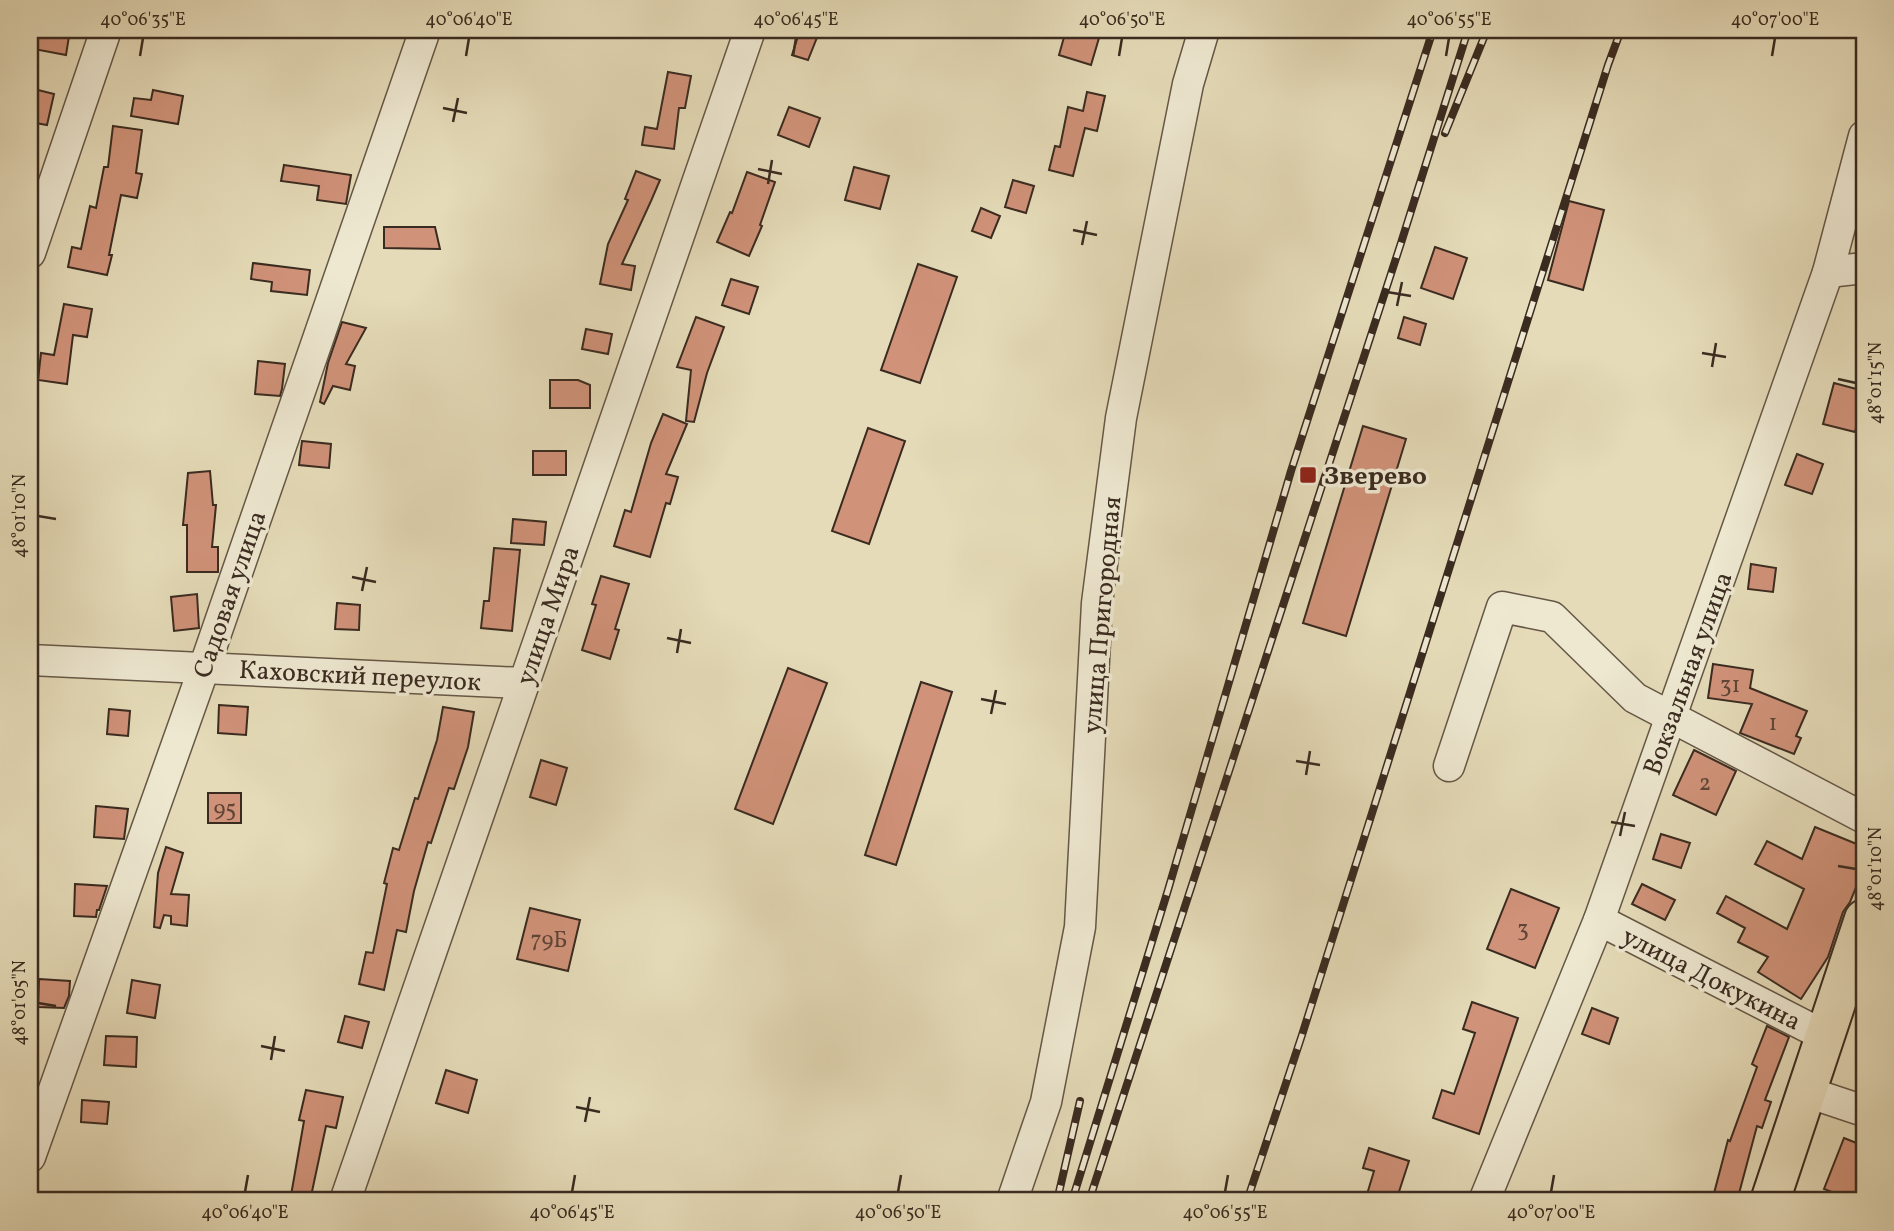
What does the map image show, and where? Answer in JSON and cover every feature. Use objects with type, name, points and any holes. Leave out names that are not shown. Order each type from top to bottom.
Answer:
[{"type":"main road","points":[[1770,1201],[1864,919]]},
{"type":"street","points":[[30,253],[106,30]]},
{"type":"street","name":"Садовая улица","points":[[30,1157],[204,668],[425,30]]},
{"type":"street","name":"улица Мира","points":[[345,1201],[750,30]]},
{"type":"street","name":"улица Пригородная","points":[[1012,1201],[1046,1102],[1080,927],[1097,603],[1121,418],[1188,84],[1204,30]]},
{"type":"street","name":"Вокзальная улица","points":[[1484,1201],[1599,920],[1828,272],[1864,136]]},
{"type":"street","points":[[1828,272],[1864,268]]},
{"type":"street","points":[[1449,766],[1502,607],[1552,617],[1636,698],[1864,818]]},
{"type":"street","name":"Каховский переулок","points":[[30,660],[523,683]]},
{"type":"street","name":"улица Докукина","points":[[1599,920],[1825,1036]]},
{"type":"street","points":[[1807,1092],[1864,1111]]},
{"type":"building","points":[[37,30],[70,30],[66,55],[34,49]]},
{"type":"building","points":[[800,30],[820,30],[808,60],[792,55]]},
{"type":"building","points":[[1066,30],[1099,38],[1091,65],[1059,55]]},
{"type":"building","points":[[668,72],[691,76],[685,108],[679,108],[674,149],[642,145],[645,127],[657,129]]},
{"type":"building","points":[[30,88],[54,94],[47,125],[30,122]]},
{"type":"building","points":[[153,90],[183,96],[178,124],[131,116],[134,98],[151,100]]},
{"type":"building","points":[[1087,92],[1105,96],[1097,131],[1085,128],[1073,176],[1049,170],[1055,146],[1060,147],[1068,107],[1083,111]]},
{"type":"building","points":[[789,107],[820,118],[809,147],[778,135]]},
{"type":"building","points":[[113,126],[142,130],[136,173],[142,174],[137,198],[121,195],[107,275],[68,267],[72,247],[81,249],[90,206],[96,208],[104,167],[108,167]]},
{"type":"building","points":[[284,165],[351,175],[346,204],[317,200],[319,186],[281,181]]},
{"type":"building","points":[[854,167],[889,176],[880,209],[845,200]]},
{"type":"building","points":[[636,171],[660,180],[622,264],[635,266],[631,290],[600,284],[608,244],[628,200],[625,199]]},
{"type":"building","points":[[747,172],[775,182],[760,225],[762,226],[749,256],[717,242],[730,212],[732,213]]},
{"type":"building","points":[[1013,180],[1034,186],[1026,213],[1005,207]]},
{"type":"building","points":[[1569,201],[1604,210],[1583,290],[1548,280]]},
{"type":"building","points":[[981,208],[1000,216],[991,238],[972,231]]},
{"type":"building","points":[[384,227],[435,227],[440,249],[384,248]]},
{"type":"building","points":[[1435,247],[1467,258],[1453,299],[1421,288]]},
{"type":"building","points":[[253,263],[310,270],[307,295],[271,291],[272,282],[251,279]]},
{"type":"building","points":[[918,264],[957,277],[920,383],[881,370]]},
{"type":"building","points":[[731,279],[758,287],[749,314],[722,305]]},
{"type":"building","points":[[64,304],[92,309],[87,337],[73,335],[67,384],[38,380],[41,353],[54,355]]},
{"type":"building","points":[[696,317],[724,327],[707,373],[694,422],[686,421],[691,370],[677,367]]},
{"type":"building","points":[[1404,317],[1426,324],[1420,345],[1398,338]]},
{"type":"building","points":[[342,322],[366,328],[346,364],[355,366],[350,390],[333,386],[324,404],[320,402],[328,363]]},
{"type":"building","points":[[586,329],[612,334],[608,354],[582,349]]},
{"type":"building","points":[[258,361],[285,364],[280,396],[255,394]]},
{"type":"building","points":[[550,380],[578,380],[590,385],[590,408],[550,408]]},
{"type":"building","points":[[1834,383],[1864,391],[1855,432],[1823,424]]},
{"type":"building","points":[[663,414],[687,424],[666,474],[678,477],[670,504],[666,503],[650,557],[614,546],[625,510],[631,512],[651,443]]},
{"type":"building","points":[[1363,426],[1406,439],[1346,636],[1303,623]]},
{"type":"building","points":[[868,428],[905,441],[869,544],[832,531]]},
{"type":"building","points":[[302,441],[331,444],[329,468],[299,465]]},
{"type":"building","points":[[533,451],[566,451],[566,475],[533,475]]},
{"type":"building","points":[[1797,454],[1823,464],[1812,494],[1785,485]]},
{"type":"building","points":[[210,471],[213,505],[216,505],[212,547],[218,547],[218,572],[187,572],[187,525],[183,525],[188,473]]},
{"type":"building","points":[[513,519],[546,522],[544,545],[511,543]]},
{"type":"building","points":[[494,548],[520,550],[512,631],[481,628],[484,601],[489,601]]},
{"type":"building","points":[[1751,564],[1776,568],[1773,592],[1748,589]]},
{"type":"building","points":[[601,576],[629,584],[615,629],[619,630],[610,659],[582,650],[596,605],[592,604]]},
{"type":"building","points":[[197,594],[199,628],[174,631],[171,597]]},
{"type":"building","points":[[337,603],[360,605],[359,630],[335,629]]},
{"type":"building","points":[[1713,664],[1753,670],[1750,688],[1807,711],[1796,736],[1801,738],[1794,754],[1740,733],[1752,704],[1708,698]]},
{"type":"building","points":[[788,668],[827,683],[773,824],[735,809]]},
{"type":"building","points":[[921,682],[952,692],[896,865],[865,855]]},
{"type":"building","points":[[219,705],[248,707],[246,735],[218,733]]},
{"type":"building","points":[[443,707],[474,712],[468,747],[454,789],[449,788],[431,843],[428,842],[406,932],[397,930],[384,990],[359,984],[366,952],[373,953],[387,884],[384,883],[393,848],[399,850],[415,798],[418,799],[437,740]]},
{"type":"building","points":[[109,709],[130,711],[128,736],[107,734]]},
{"type":"building","points":[[1694,750],[1736,771],[1716,815],[1673,795]]},
{"type":"building","points":[[541,760],[567,768],[556,805],[530,797]]},
{"type":"building","points":[[208,793],[241,793],[241,823],[208,823]]},
{"type":"building","points":[[96,806],[128,809],[124,839],[94,837]]},
{"type":"building","points":[[1815,827],[1864,847],[1864,868],[1843,912],[1828,957],[1801,999],[1758,972],[1768,957],[1738,942],[1745,928],[1717,913],[1726,896],[1787,929],[1804,889],[1755,864],[1767,841],[1802,859]]},
{"type":"building","points":[[1661,834],[1690,843],[1681,868],[1653,859]]},
{"type":"building","points":[[166,847],[183,853],[171,894],[189,895],[187,926],[171,924],[171,916],[164,915],[160,928],[154,927],[158,873]]},
{"type":"building","points":[[75,884],[107,886],[96,917],[74,916]]},
{"type":"building","points":[[1642,884],[1675,900],[1665,920],[1632,904]]},
{"type":"building","points":[[1511,889],[1559,908],[1535,968],[1487,949]]},
{"type":"building","points":[[530,908],[580,920],[568,971],[517,959]]},
{"type":"building","points":[[39,979],[70,981],[69,996],[64,1008],[38,1007]]},
{"type":"building","points":[[132,980],[160,985],[155,1018],[127,1013]]},
{"type":"building","points":[[1472,1002],[1518,1018],[1479,1134],[1433,1118],[1442,1090],[1454,1094],[1475,1033],[1463,1029]]},
{"type":"building","points":[[1592,1008],[1618,1018],[1609,1044],[1582,1034]]},
{"type":"building","points":[[345,1016],[369,1022],[362,1048],[338,1042]]},
{"type":"building","points":[[1767,1026],[1789,1037],[1765,1100],[1771,1102],[1762,1128],[1757,1126],[1737,1201],[1712,1201],[1728,1140],[1730,1141],[1757,1067],[1752,1064]]},
{"type":"building","points":[[106,1036],[137,1037],[136,1067],[104,1065]]},
{"type":"building","points":[[446,1070],[477,1080],[468,1113],[436,1103]]},
{"type":"building","points":[[306,1090],[343,1097],[336,1128],[326,1126],[310,1201],[290,1201],[304,1121],[299,1120]]},
{"type":"building","points":[[82,1100],[109,1102],[107,1124],[81,1122]]},
{"type":"building","points":[[1844,1138],[1864,1146],[1864,1201],[1855,1201],[1824,1189]]},
{"type":"building","points":[[1369,1148],[1409,1161],[1396,1201],[1365,1201],[1374,1171],[1363,1168]]},
{"type":"railway","points":[[1072,1201],[1168,890],[1291,471],[1433,30]]},
{"type":"railway","points":[[1089,1201],[1468,30]]},
{"type":"railway","points":[[1445,133],[1487,30]]},
{"type":"railway","points":[[1247,1201],[1621,30]]},
{"type":"railway","points":[[1057,1201],[1080,1101]]},
{"type":"place","name":"Зверево","points":[[1308,475]]}]
